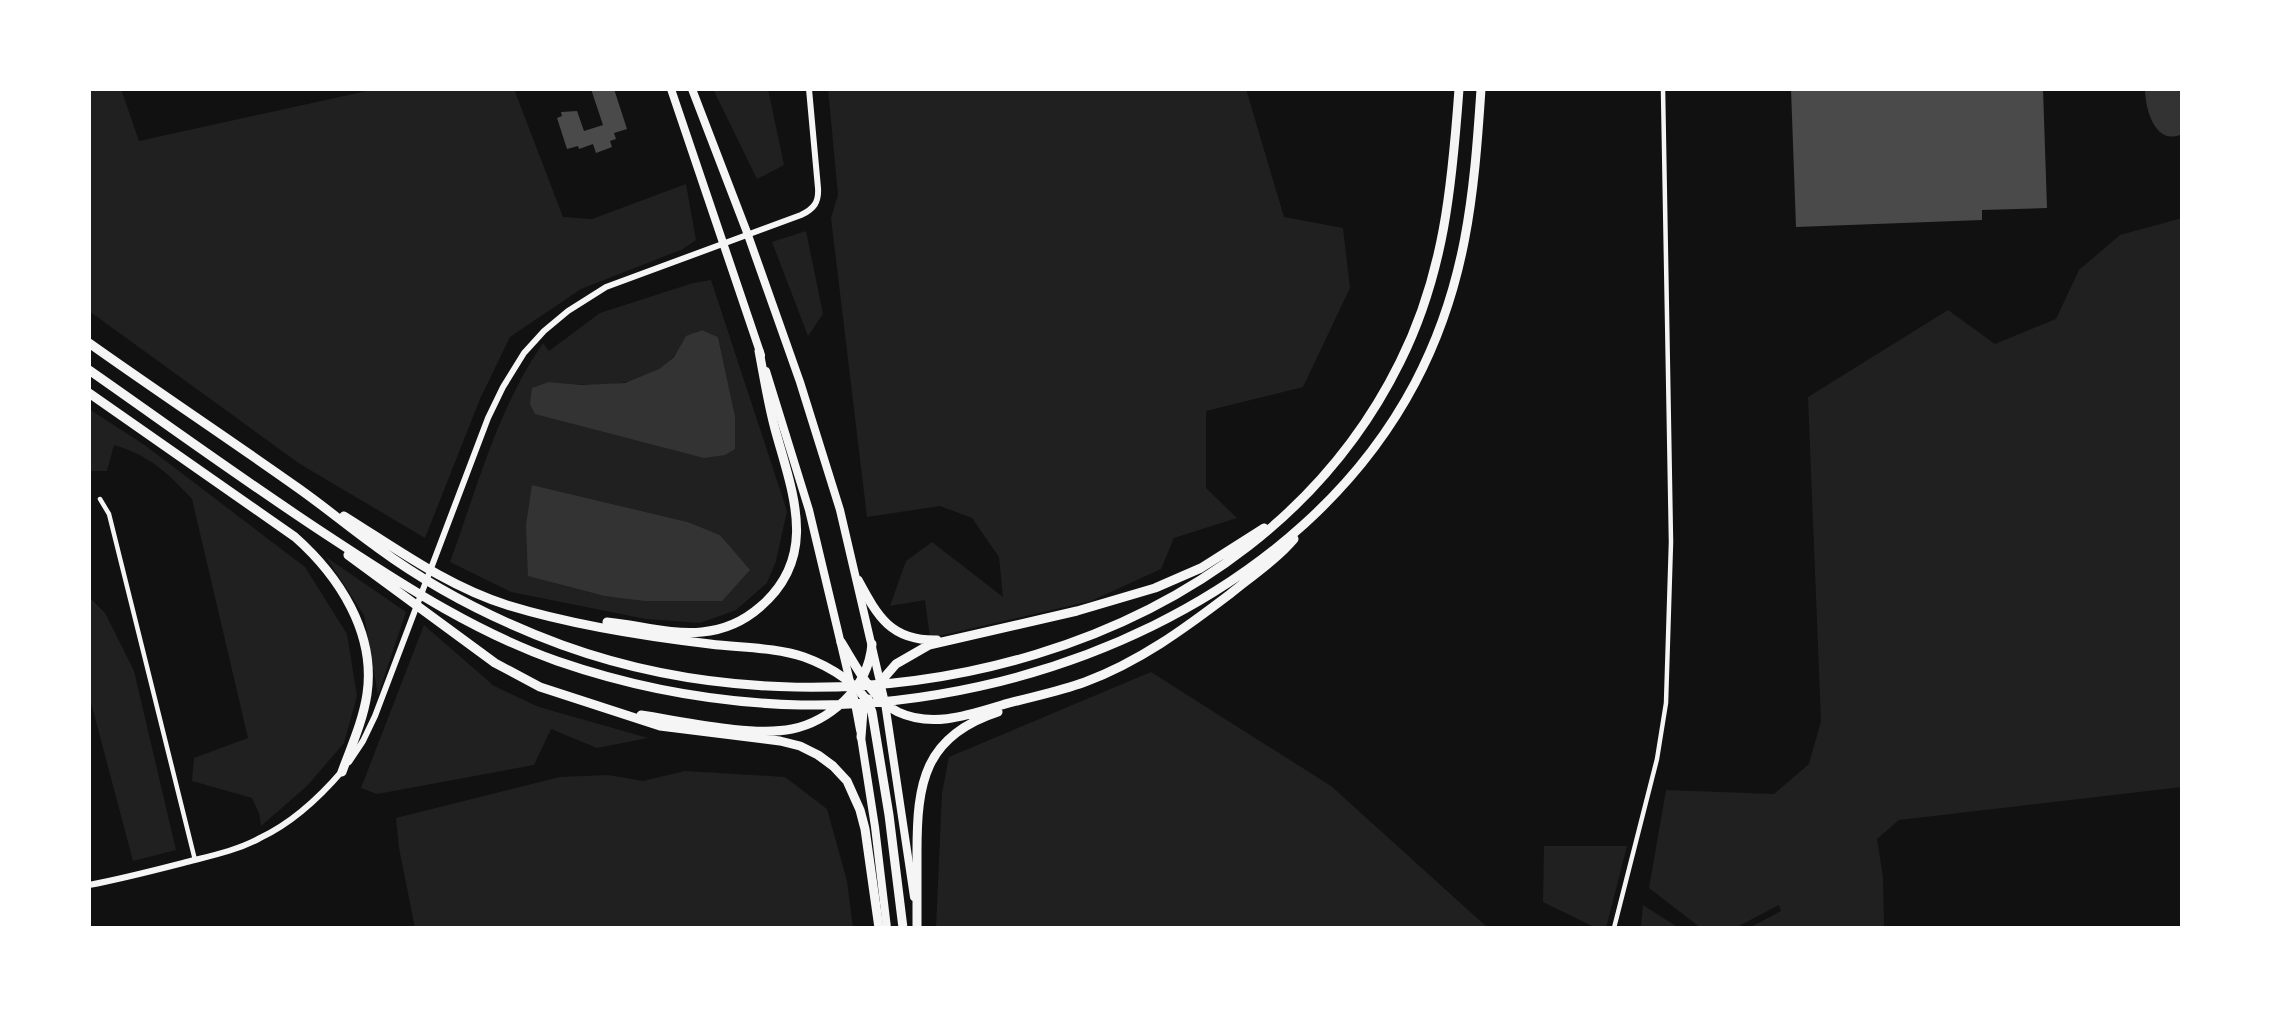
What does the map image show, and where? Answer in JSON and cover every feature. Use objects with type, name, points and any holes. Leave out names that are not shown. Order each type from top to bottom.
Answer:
[{"type":"highway","points":[[89,343],[301,490],[429,583],[491,616],[539,636],[589,654],[659,672],[747,685],[847,688],[973,671],[1074,641],[1173,596],[1220,567],[1292,510],[1331,467],[1366,420],[1396,370],[1433,278],[1445,229],[1452,179],[1459,89]]},
{"type":"highway","points":[[916,928],[917,809],[923,779],[948,740],[970,724],[1108,673],[1173,637],[1282,553],[1354,472],[1384,432],[1415,383],[1436,337],[1456,281],[1469,225],[1481,89]]},
{"type":"highway","points":[[549,616],[698,633],[738,622],[772,596],[790,564],[796,542],[797,518],[792,486],[774,427],[759,351]]},
{"type":"highway","points":[[89,370],[299,517],[437,606],[478,628],[537,653],[621,680],[724,700],[802,705],[861,703],[914,698],[1017,677],[1126,638],[1174,614],[1264,558],[1314,516]]},
{"type":"highway","points":[[89,393],[295,537],[317,558],[338,586],[360,627],[368,668],[364,708],[342,772]]},
{"type":"highway","points":[[301,490],[440,576],[490,599],[549,616],[668,639],[794,654],[822,665],[867,700],[872,712],[885,787],[903,928]]},
{"type":"highway","points":[[861,737],[862,717],[867,700],[891,668],[910,654],[949,639],[1077,611],[1167,584],[1212,562],[1292,510]]},
{"type":"highway","points":[[299,517],[411,603],[509,672],[559,694],[660,726],[789,743],[809,750],[826,761],[846,782],[860,810],[879,928]]},
{"type":"highway","points":[[858,580],[877,614],[896,631],[921,640],[949,639]]},
{"type":"highway","points":[[841,642],[863,677],[885,703],[911,716],[946,719],[1049,694]]},
{"type":"highway","points":[[615,711],[709,726],[783,730],[817,720],[853,688],[870,663],[872,644]]},
{"type":"main road","points":[[671,89],[809,510],[853,688],[875,827],[887,928]]},
{"type":"main road","points":[[692,89],[748,235],[821,445],[858,580],[885,703],[901,797],[916,928]]},
{"type":"street","points":[[89,885],[239,848],[274,831],[316,799],[342,772],[369,729],[496,401],[517,363],[535,341],[568,311],[606,287],[810,211],[817,203],[818,188],[809,89]]},
{"type":"street","points":[[1614,928],[1657,760],[1666,703],[1671,542],[1662,89]]},
{"type":"street","points":[[100,499],[109,514],[195,860]]},
{"type":"shaded area","points":[[89,89],[121,89],[139,141],[376,89],[514,89],[563,217],[592,219],[686,184],[696,240],[683,249],[581,289],[510,337],[480,399],[425,538],[300,464],[89,311]]},
{"type":"shaded area","points":[[713,89],[768,89],[784,165],[757,179]]},
{"type":"shaded area","points":[[828,89],[1246,89],[1284,217],[1343,228],[1350,288],[1303,387],[1206,411],[1206,488],[1237,518],[1174,538],[1161,569],[1091,601],[930,638],[925,600],[890,606],[906,561],[932,542],[1003,597],[999,557],[972,518],[940,506],[867,517],[831,218],[838,195]]},
{"type":"shaded area","points":[[2145,89],[2182,89],[2182,134],[2173,137],[2165,135],[2153,124]]},
{"type":"shaded area","points":[[2182,218],[2182,787],[1899,820],[1877,839],[1883,877],[1884,928],[1749,928],[1781,911],[1779,905],[1735,928],[1701,928],[1649,888],[1666,790],[1774,794],[1809,764],[1821,721],[1808,397],[1948,310],[1995,344],[2056,319],[2079,270],[2120,235]]},
{"type":"shaded area","points":[[806,231],[823,314],[808,336],[772,242]]},
{"type":"shaded area","points":[[711,280],[787,511],[776,561],[767,583],[736,610],[700,623],[646,619],[511,592],[450,562],[501,421],[527,368],[543,343],[549,351],[600,313],[693,283]],"holes":[[[702,330],[718,337],[735,416],[549,382],[598,385],[645,376],[672,358],[685,339]],[[532,485],[688,522],[720,535],[731,549],[625,597],[604,596],[554,583]]]},
{"type":"shaded area","points":[[702,330],[718,337],[735,416],[735,449],[725,455],[704,458],[535,414],[530,404],[532,388],[549,382],[582,385],[625,383],[659,369],[674,357],[686,336]]},
{"type":"shaded area","points":[[89,409],[146,446],[305,567],[347,634],[357,696],[344,743],[307,786],[261,826],[252,798],[192,781],[194,758],[248,738],[192,499],[157,466],[138,454],[114,445],[107,471],[89,471]]},
{"type":"shaded area","points":[[532,485],[688,522],[720,535],[750,570],[722,601],[645,601],[604,596],[528,576],[526,525]]},
{"type":"shaded area","points":[[326,557],[406,612],[378,695],[364,615]]},
{"type":"shaded area","points":[[89,597],[105,613],[134,671],[176,850],[133,861],[89,695]]},
{"type":"shaded area","points":[[424,625],[494,686],[539,707],[648,738],[597,748],[551,729],[534,765],[377,794],[361,788]]},
{"type":"shaded area","points":[[1151,672],[1331,786],[1488,928],[936,928],[942,793],[949,757]]},
{"type":"shaded area","points":[[685,771],[785,777],[827,809],[847,881],[853,928],[415,928],[399,848],[396,818],[560,777],[608,775],[643,781]]},
{"type":"shaded area","points":[[1544,846],[1627,846],[1606,928],[1596,928],[1543,902]]},
{"type":"shaded area","points":[[1643,905],[1679,928],[1641,928]]},
{"type":"building","points":[[591,89],[614,89],[627,129],[614,133],[616,139],[610,141],[612,147],[596,153],[593,144],[579,149],[578,146],[567,149],[557,118],[562,116],[561,112],[577,111],[584,131],[603,125]]},
{"type":"building","points":[[1791,89],[2043,89],[2047,208],[1982,210],[1982,220],[1796,227]]}]
